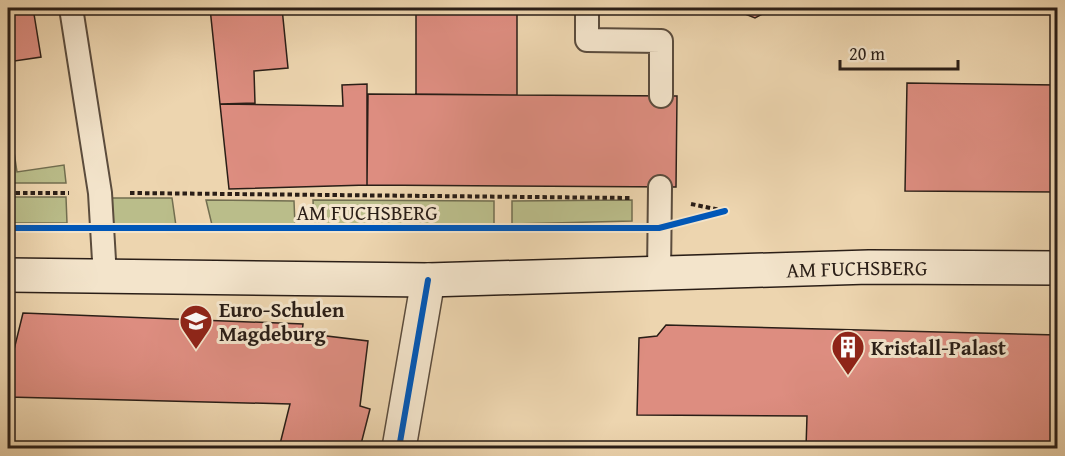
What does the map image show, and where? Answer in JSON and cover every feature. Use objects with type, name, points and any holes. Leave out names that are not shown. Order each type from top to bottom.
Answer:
[{"type":"main road","name":"AM FUCHSBERG","points":[[8,275],[428,280],[869,267],[1058,268]]},
{"type":"main road","points":[[399,448],[428,280]]},
{"type":"lane","points":[[71,8],[100,193],[105,276]]},
{"type":"lane","points":[[587,8],[587,40],[661,41],[661,96]]},
{"type":"lane","points":[[659,274],[660,193]]},
{"type":"green space","points":[[13,145],[17,172],[64,165],[66,183],[8,183],[8,146]]},
{"type":"green space","points":[[8,197],[66,197],[67,223],[8,223]]},
{"type":"green space","points":[[111,198],[172,198],[176,226],[112,224]]},
{"type":"green space","points":[[206,200],[294,201],[295,226],[212,225]]},
{"type":"green space","points":[[313,200],[494,201],[494,225],[314,226]]},
{"type":"green space","points":[[632,200],[632,221],[512,224],[512,201]]},
{"type":"building","points":[[8,8],[33,8],[41,57],[8,62]]},
{"type":"building","points":[[210,8],[282,8],[288,68],[254,71],[255,103],[220,104]]},
{"type":"building","points":[[416,8],[517,8],[517,95],[416,94]]},
{"type":"building","points":[[730,8],[774,8],[755,18]]},
{"type":"building","points":[[947,8],[1058,8],[1058,10]]},
{"type":"building","points":[[907,83],[1058,85],[1058,192],[905,191]]},
{"type":"building","points":[[367,84],[367,185],[229,189],[220,104],[343,106],[342,85]]},
{"type":"building","points":[[368,94],[677,96],[676,187],[367,185]]},
{"type":"building","points":[[23,313],[303,324],[302,333],[368,341],[360,406],[370,409],[360,448],[279,448],[290,404],[8,397],[8,374]]},
{"type":"building","name":"Kristall-Palast","points":[[666,325],[1058,335],[1058,448],[806,448],[807,416],[637,415],[639,338],[657,336]]},
{"type":"building","points":[[632,446],[690,446],[690,448],[632,448]]},
{"type":"cycle path","points":[[8,228],[659,228],[725,211]]},
{"type":"cycle path","points":[[399,448],[428,280]]},
{"type":"place","name":"Euro-Schulen Magdeburg","points":[[196,350]]},
{"type":"place","name":"Kristall-Palast","points":[[848,376]]}]
